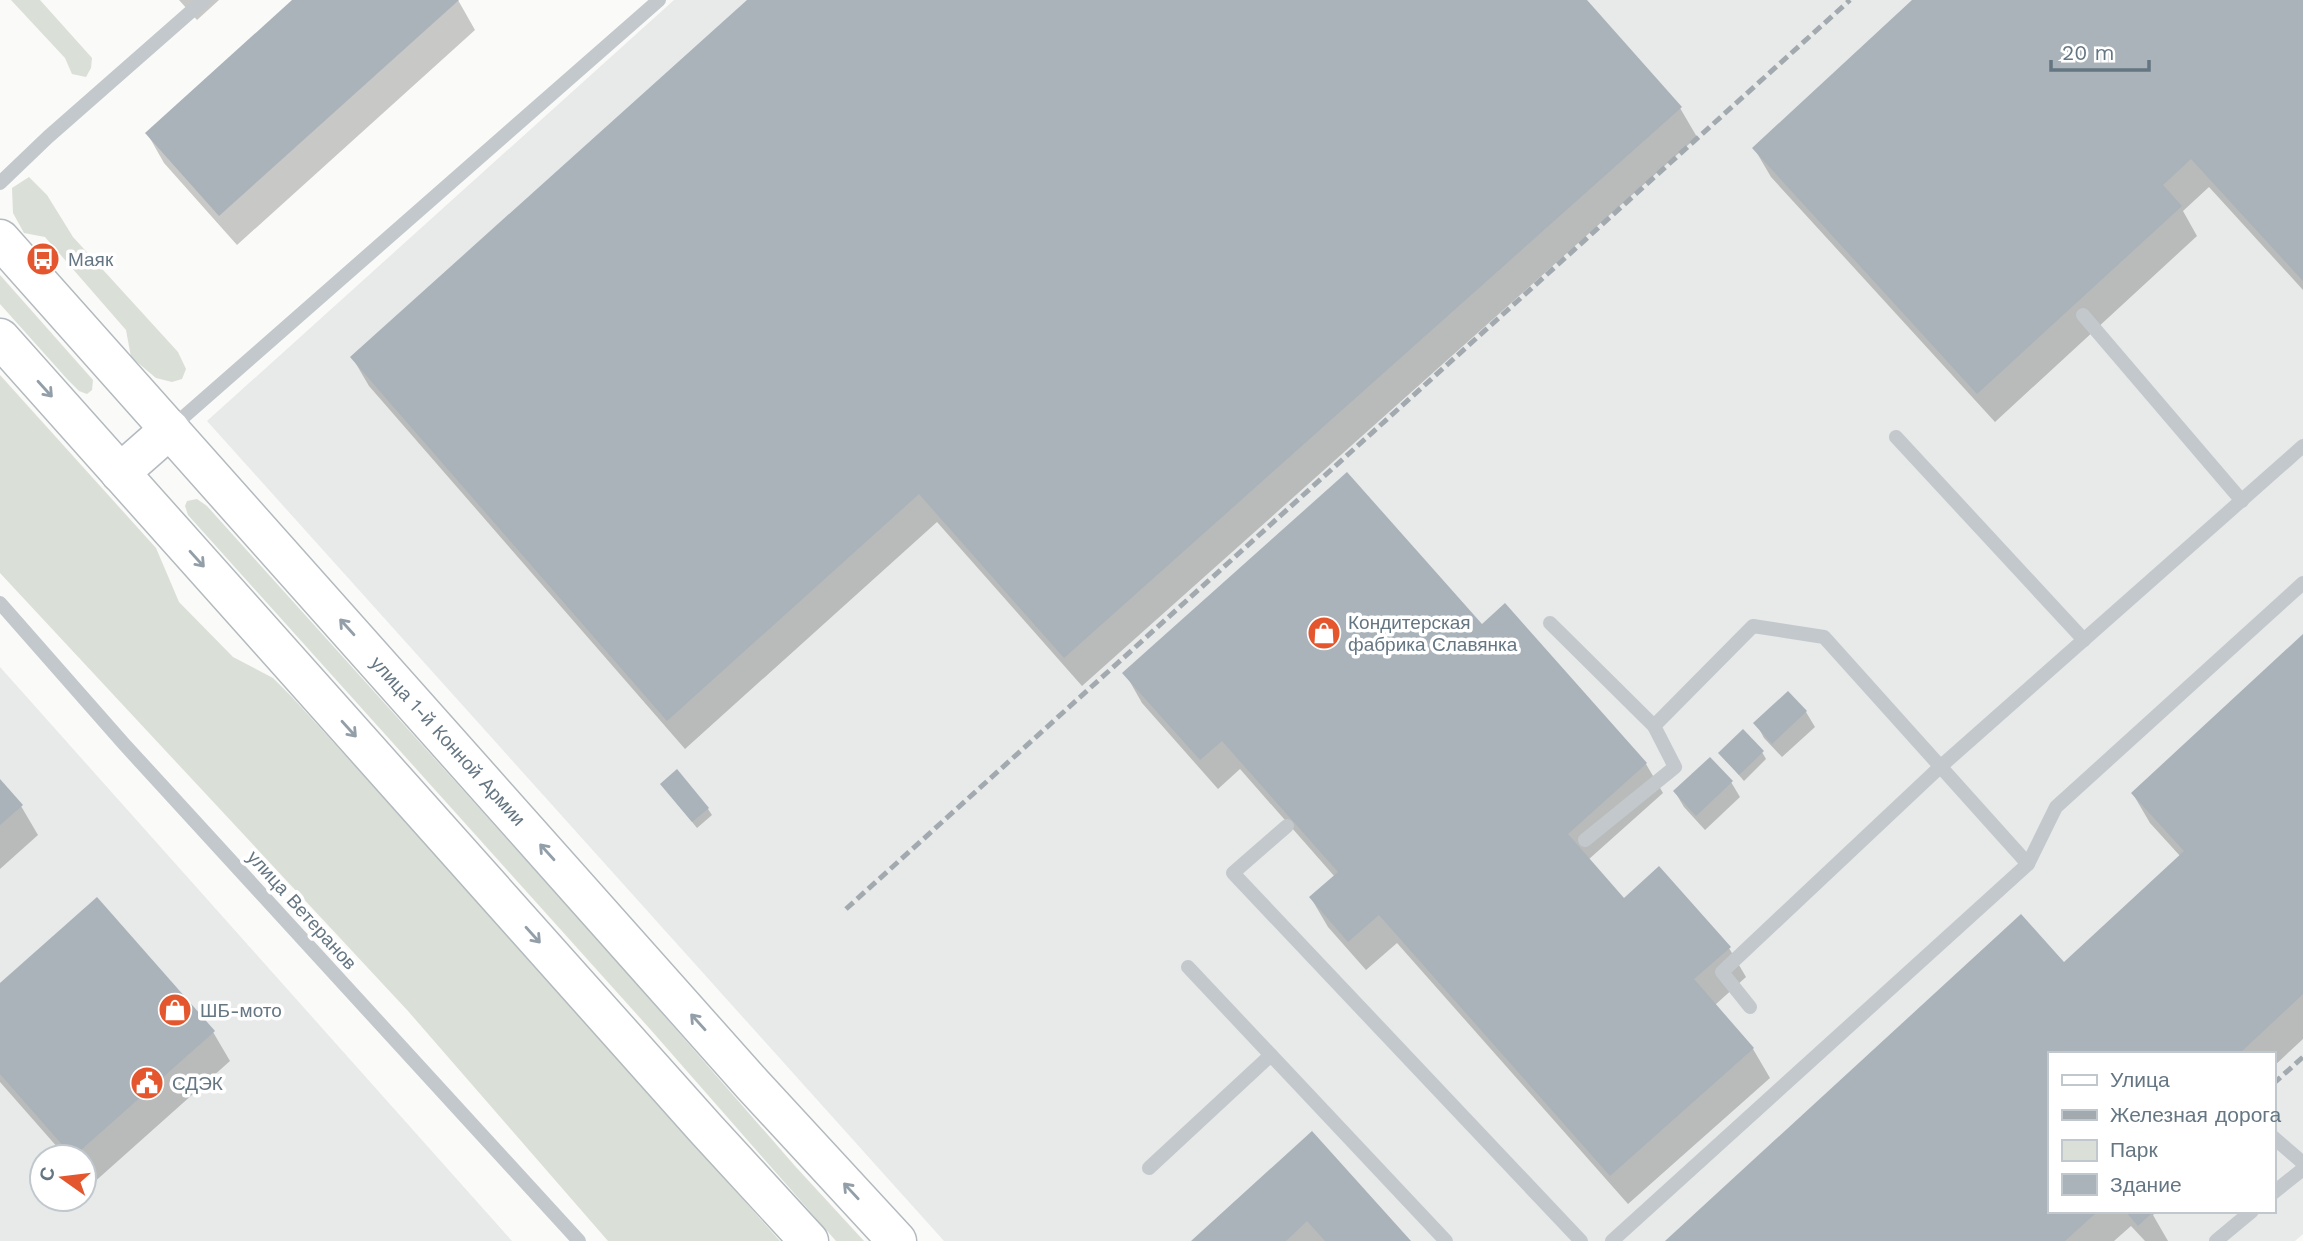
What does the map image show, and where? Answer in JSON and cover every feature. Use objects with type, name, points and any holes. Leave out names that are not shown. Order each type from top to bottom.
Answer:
[{"type":"main road","name":"улица 1-й Конной Армии","points":[[0,239],[744,1074],[897,1241]]},
{"type":"main road","points":[[0,338],[808,1241]]},
{"type":"main road","points":[[121,473],[170,429]]},
{"type":"lane","points":[[0,183],[204,0]]},
{"type":"lane","points":[[170,429],[659,0]]},
{"type":"lane","points":[[2083,316],[2242,501]]},
{"type":"lane","points":[[1896,437],[2084,640]]},
{"type":"lane","points":[[1751,1007],[1721,972],[1940,767],[2303,446]]},
{"type":"lane","points":[[1612,1241],[2028,864],[2056,807],[2303,583]]},
{"type":"lane","name":"улица Ветеранов","points":[[0,603],[124,744],[579,1241]]},
{"type":"lane","points":[[1550,622],[1654,726],[1675,767],[1585,841]]},
{"type":"lane","points":[[1654,726],[1753,626],[1824,637],[2028,864]]},
{"type":"lane","points":[[1287,826],[1233,873],[1581,1241]]},
{"type":"lane","points":[[1188,967],[1446,1241]]},
{"type":"lane","points":[[1149,1168],[1271,1055]]},
{"type":"lane","points":[[2275,1139],[2303,1163]]},
{"type":"lane","points":[[2275,1192],[2303,1169]]},
{"type":"lane","points":[[2216,1241],[2250,1213]]},
{"type":"shaded area","points":[[674,0],[2303,0],[2303,1234],[2295,1241],[944,1241],[207,421]]},
{"type":"shaded area","points":[[0,667],[512,1241],[0,1241]]},
{"type":"green space","points":[[11,0],[40,0],[92,58],[86,77],[72,74],[65,58]]},
{"type":"green space","points":[[29,177],[47,195],[73,237],[178,352],[186,369],[182,379],[172,382],[156,378],[131,357],[126,330],[45,237],[24,233],[13,213],[12,188]]},
{"type":"green space","points":[[0,275],[93,380],[92,390],[87,394],[79,391],[68,380],[0,304]]},
{"type":"green space","points":[[0,375],[156,548],[179,602],[233,657],[273,678],[292,697],[534,963],[780,1241],[608,1241],[408,1011],[0,573]]},
{"type":"green space","points":[[197,499],[207,506],[606,949],[864,1241],[836,1241],[650,1029],[188,515],[185,506],[187,501]]},
{"type":"building","points":[[292,0],[459,0],[219,216],[145,133]]},
{"type":"building","points":[[747,0],[1587,0],[1682,107],[1064,658],[919,494],[667,721],[350,357]]},
{"type":"building","points":[[1912,0],[2303,0],[2303,281],[2191,159],[2163,185],[2182,206],[1977,394],[1752,148]]},
{"type":"building","points":[[1347,472],[1482,624],[1505,603],[1647,763],[1568,834],[1624,898],[1659,866],[1731,947],[1694,979],[1754,1048],[1610,1176],[1379,915],[1348,942],[1309,897],[1338,872],[1222,741],[1200,760],[1122,673]]},
{"type":"building","points":[[2303,634],[2303,994],[2241,1052],[2048,1052],[2048,1213],[2096,1213],[2065,1241],[1665,1241],[2021,914],[2064,962],[2184,851],[2131,793]]},
{"type":"building","points":[[1788,691],[1807,711],[1772,744],[1753,723]]},
{"type":"building","points":[[1743,729],[1764,751],[1739,775],[1718,753]]},
{"type":"building","points":[[1710,757],[1733,781],[1696,816],[1673,791]]},
{"type":"building","points":[[677,769],[709,808],[692,822],[660,784]]},
{"type":"building","points":[[0,779],[23,805],[0,825]]},
{"type":"building","points":[[97,897],[215,1031],[89,1143],[61,1143],[0,1074],[0,983]]},
{"type":"building","points":[[1312,1131],[1411,1241],[1325,1241],[1307,1221],[1286,1241],[1191,1241]]},
{"type":"building","points":[[2127,1213],[2152,1213],[2138,1226]]},
{"type":"railway","points":[[846,909],[1850,0]]},
{"type":"railway","points":[[2275,1082],[2303,1057]]},
{"type":"place","name":"Маяк","points":[[43,259]]},
{"type":"place","name":"Кондитерская фабрика Славянка","points":[[1324,633]]},
{"type":"place","name":"ШБ-мото","points":[[175,1010]]},
{"type":"place","name":"СДЭК","points":[[147,1083]]}]
